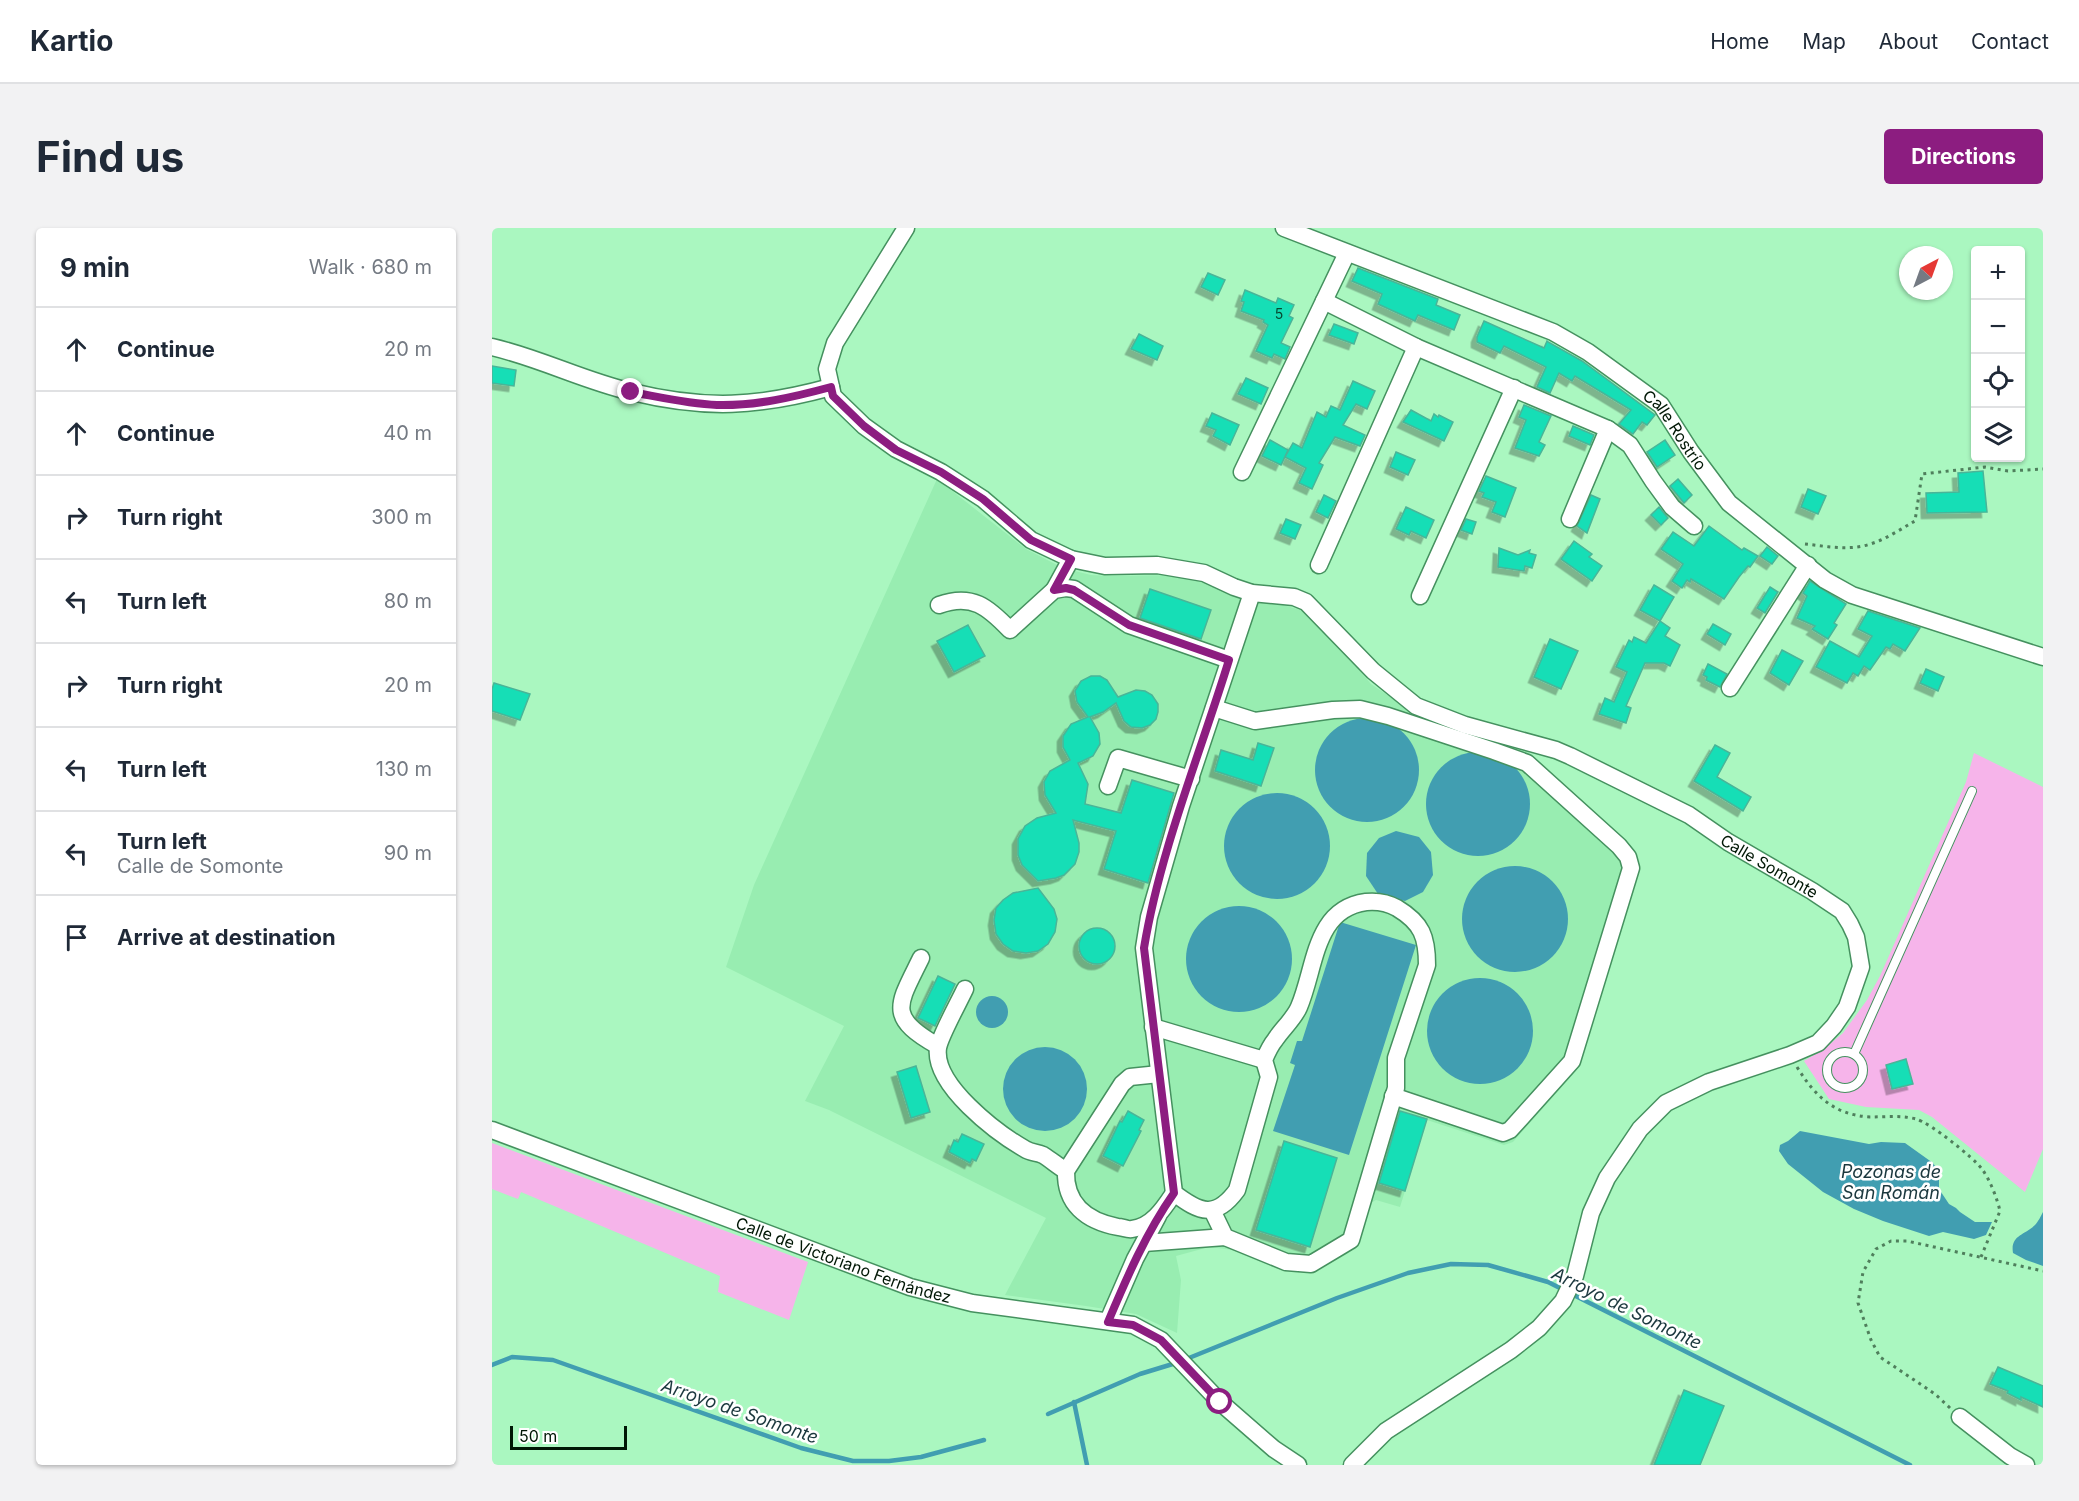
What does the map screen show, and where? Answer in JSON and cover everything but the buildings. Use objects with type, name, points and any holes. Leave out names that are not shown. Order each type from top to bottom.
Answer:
[{"type":"street","points":[[492,347],[546,362],[631,392],[683,402],[718,405],[756,403],[831,387],[827,369],[835,343],[906,228]]},
{"type":"street","name":"Calle Rostrío","points":[[1284,228],[1553,333],[1588,352],[1662,405],[1691,452],[1729,503],[1825,580],[1852,595],[2043,657]]},
{"type":"street","points":[[1242,472],[1347,254]]},
{"type":"street","points":[[1324,301],[1416,346],[1608,429],[1630,445],[1672,507],[1694,526]]},
{"type":"street","points":[[1318,566],[1416,346]]},
{"type":"street","name":"Calle Somonte","points":[[831,387],[833,396],[864,426],[896,450],[941,472],[983,499],[1031,540],[1071,559],[1105,566],[1157,565],[1204,573],[1252,593],[1294,597],[1306,602],[1373,671],[1416,706],[1465,725],[1556,750],[1622,780],[1689,815],[1728,842],[1842,911],[1856,937],[1861,967],[1846,1007],[1834,1026],[1818,1043],[1790,1055],[1709,1082],[1666,1103],[1640,1129],[1607,1178],[1591,1214],[1575,1276],[1563,1301],[1539,1328],[1386,1431],[1352,1465]]},
{"type":"street","points":[[1420,596],[1514,388]]},
{"type":"street","points":[[1570,519],[1608,429]]},
{"type":"street","points":[[939,605],[964,600],[980,604],[995,614],[1010,630],[1054,590],[1071,559]]},
{"type":"street","points":[[1730,688],[1808,565]]},
{"type":"street","points":[[1054,590],[1066,588],[1074,590],[1129,625],[1229,660]]},
{"type":"street","points":[[1108,1322],[1135,1259],[1158,1215],[1174,1193],[1144,948],[1149,917],[1252,593]]},
{"type":"street","points":[[1214,708],[1255,721],[1333,710],[1360,709],[1388,716],[1527,763],[1619,846],[1628,857],[1631,868],[1572,1061],[1509,1130],[1503,1133],[1393,1096]]},
{"type":"street","points":[[1108,786],[1118,758],[1191,779]]},
{"type":"street","points":[[1144,1243],[1224,1237],[1286,1262],[1311,1264],[1334,1252],[1351,1239],[1396,1088],[1396,1058],[1427,965],[1427,949],[1423,931],[1413,918],[1395,906],[1375,901],[1355,904],[1338,912],[1326,925],[1298,1009],[1273,1042],[1264,1060],[1269,1077],[1237,1190],[1227,1203],[1212,1210],[1200,1209],[1174,1193]]},
{"type":"street","points":[[921,958],[903,994],[900,1008],[902,1018],[914,1032],[938,1047]]},
{"type":"street","points":[[965,989],[938,1047],[938,1060],[949,1084],[961,1098],[994,1127],[1027,1151],[1041,1154],[1066,1170]]},
{"type":"street","points":[[1153,1027],[1264,1060]]},
{"type":"street","points":[[1158,1215],[1132,1229],[1110,1226],[1095,1220],[1080,1211],[1071,1197],[1066,1184],[1066,1170],[1122,1084],[1130,1077],[1159,1074]]},
{"type":"street","name":"Calle de Victoriano Fernández","points":[[492,1130],[910,1287],[972,1303],[1133,1325],[1161,1340],[1193,1371],[1220,1402],[1274,1449],[1298,1465]]},
{"type":"street","points":[[1212,1210],[1224,1237]]},
{"type":"street","points":[[1960,1417],[2010,1456],[2026,1465]]},
{"type":"lane","points":[[1854,1054],[1972,791]]},
{"type":"lane","points":[[1818,1043],[1832,1057]]},
{"type":"lane","points":[[1842,1052],[1854,1054],[1861,1063],[1862,1075],[1855,1084],[1844,1088],[1833,1083],[1827,1074],[1827,1067],[1832,1057],[1842,1052]]},
{"type":"path","points":[[1776,540],[1838,548],[1863,546],[1887,537],[1915,520],[1922,474],[1985,467],[2008,471],[2043,469]]},
{"type":"path","points":[[1790,1055],[1803,1078],[1823,1101],[1841,1111],[1867,1116],[1918,1119],[1953,1143],[1982,1168],[2000,1211],[1981,1257]]},
{"type":"path","points":[[1960,1417],[1935,1394],[1880,1357],[1870,1340],[1858,1303],[1863,1272],[1868,1261],[1876,1249],[1891,1241],[1907,1241],[2043,1271]]},
{"type":"shaded area","points":[[937,479],[1026,549],[1063,568],[1091,575],[1175,575],[1207,582],[1307,612],[1329,634],[1371,684],[1414,713],[1456,732],[1527,751],[1632,852],[1634,883],[1576,1071],[1513,1142],[1504,1145],[1427,1120],[1400,1207],[1376,1200],[1369,1204],[1356,1246],[1347,1254],[1314,1272],[1302,1272],[1233,1250],[1209,1247],[1176,1256],[1181,1280],[1177,1333],[1136,1314],[1005,1295],[1046,1218],[829,1110],[805,1101],[844,1026],[726,967],[754,885]]},
{"type":"shaded area","points":[[1974,753],[2043,787],[2043,1149],[2025,1192],[1932,1117],[1919,1110],[1866,1107],[1829,1099],[1804,1061],[1824,1049],[1843,1033],[1867,1000],[1880,976],[1966,782]]},
{"type":"shaded area","points":[[492,1143],[808,1262],[789,1320],[718,1292],[720,1276],[521,1192],[518,1199],[492,1189]]},
{"type":"water","points":[[1367,718],[1387,722],[1404,733],[1415,750],[1419,770],[1415,790],[1404,807],[1387,818],[1367,822],[1347,818],[1330,807],[1319,790],[1315,770],[1319,750],[1330,733],[1347,722]]},
{"type":"water","points":[[1478,752],[1498,756],[1515,767],[1526,784],[1530,804],[1526,824],[1515,841],[1498,852],[1478,856],[1458,852],[1441,841],[1430,824],[1426,804],[1430,784],[1441,767],[1458,756]]},
{"type":"water","points":[[1277,793],[1297,797],[1314,809],[1326,826],[1330,846],[1326,866],[1314,883],[1297,895],[1277,899],[1257,895],[1240,883],[1228,866],[1224,846],[1228,826],[1240,809],[1257,797]]},
{"type":"water","points":[[1396,831],[1419,837],[1431,852],[1433,875],[1423,892],[1405,901],[1378,894],[1366,876],[1367,853],[1379,838]]},
{"type":"water","points":[[1515,866],[1535,870],[1552,882],[1564,899],[1568,919],[1564,939],[1552,956],[1535,968],[1515,972],[1495,968],[1478,956],[1466,939],[1462,919],[1466,899],[1478,882],[1495,870]]},
{"type":"water","points":[[1239,906],[1259,910],[1276,922],[1288,939],[1292,959],[1288,979],[1276,996],[1259,1008],[1239,1012],[1219,1008],[1202,996],[1190,979],[1186,959],[1190,939],[1202,922],[1219,910]]},
{"type":"water","points":[[1340,922],[1416,945],[1349,1155],[1273,1131],[1295,1065],[1290,1063],[1297,1041],[1302,1041]]},
{"type":"water","points":[[1480,978],[1500,982],[1517,994],[1529,1011],[1533,1031],[1529,1051],[1517,1068],[1500,1080],[1480,1084],[1460,1080],[1443,1068],[1431,1051],[1427,1031],[1431,1011],[1443,994],[1460,982]]},
{"type":"water","points":[[992,996],[1004,1000],[1008,1012],[1004,1024],[992,1028],[980,1024],[976,1012],[980,1000]]},
{"type":"water","points":[[1045,1047],[1061,1050],[1075,1059],[1084,1073],[1087,1089],[1084,1105],[1075,1119],[1061,1128],[1045,1131],[1029,1128],[1015,1119],[1006,1105],[1003,1089],[1006,1073],[1015,1059],[1029,1050]]},
{"type":"water","name":"Pozonas de San Román","points":[[1800,1131],[1869,1144],[1905,1143],[1933,1163],[1939,1172],[1939,1189],[1949,1204],[1975,1222],[1992,1222],[1986,1235],[1974,1239],[1943,1232],[1929,1236],[1854,1209],[1823,1192],[1788,1164],[1779,1151],[1780,1145]]},
{"type":"water","points":[[2043,1212],[2043,1266],[2013,1253],[2013,1247],[2016,1239],[2035,1225]]},
{"type":"waterway","name":"Arroyo de Somonte","points":[[1184,1360],[1337,1298],[1408,1273],[1451,1264],[1488,1265],[1548,1282],[1910,1465]]},
{"type":"waterway","name":"Arroyo de Somonte","points":[[492,1365],[512,1357],[553,1360],[801,1448],[853,1461],[889,1461],[921,1457],[984,1440]]},
{"type":"waterway","name":"Arroyo de Somonte","points":[[1048,1414],[1140,1374],[1176,1363]]},
{"type":"waterway","points":[[1074,1402],[1087,1465]]},
{"type":"route","points":[[631,392],[683,402],[718,405],[756,403],[831,387],[833,396],[864,426],[896,450],[941,472],[983,499],[1031,540],[1071,559],[1054,590],[1066,588],[1074,590],[1129,625],[1229,660],[1181,806],[1149,917],[1144,948],[1174,1193],[1158,1215],[1135,1259],[1108,1322],[1133,1325],[1161,1340],[1193,1371],[1220,1402]]}]
